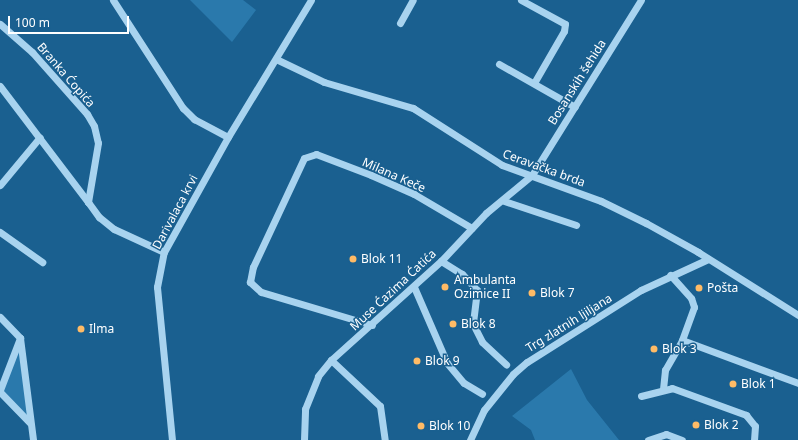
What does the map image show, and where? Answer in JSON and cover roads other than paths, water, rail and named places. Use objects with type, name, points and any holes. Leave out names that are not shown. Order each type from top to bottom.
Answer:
[{"type":"street","points":[[113,0],[183,108],[194,119],[228,137]]},
{"type":"street","name":"Darivalaca krvi","points":[[172,440],[157,287],[164,252],[228,137],[310,0]]},
{"type":"street","points":[[400,23],[413,0]]},
{"type":"street","points":[[521,0],[566,24],[564,31],[534,83]]},
{"type":"street","name":"Bosanskih šehida","points":[[532,175],[641,0]]},
{"type":"street","name":"Branka Ćopića","points":[[0,24],[32,52],[87,114],[94,126],[98,143],[88,202]]},
{"type":"street","name":"Ceravačka brda","points":[[276,59],[324,82],[413,108],[433,119],[490,159],[601,201],[708,259],[798,316]]},
{"type":"street","points":[[499,64],[575,107]]},
{"type":"street","points":[[0,86],[99,217],[114,229],[164,252]]},
{"type":"street","points":[[0,185],[40,137]]},
{"type":"street","name":"Milana Keče","points":[[372,325],[261,292],[250,282],[253,267],[304,158],[316,154],[371,175],[414,194],[472,228]]},
{"type":"street","name":"Muse Ćazima Ćatića","points":[[304,440],[305,409],[310,392],[318,376],[331,360],[414,287],[441,261],[486,213],[504,200],[532,175]]},
{"type":"street","points":[[504,200],[576,226]]},
{"type":"street","points":[[0,232],[42,262]]},
{"type":"street","name":"Trg zlatnih ljiljana","points":[[470,440],[484,410],[509,378],[527,362],[641,290],[670,275],[708,259]]},
{"type":"street","points":[[441,261],[462,274],[477,290],[473,324],[482,342],[506,364]]},
{"type":"street","points":[[662,390],[665,370],[682,340],[693,313],[694,302],[670,275]]},
{"type":"street","points":[[414,287],[447,363],[464,383],[482,394]]},
{"type":"street","points":[[0,317],[20,338],[33,440]]},
{"type":"street","points":[[20,338],[0,391],[30,423]]},
{"type":"street","points":[[682,340],[798,383]]},
{"type":"street","points":[[331,360],[380,406],[385,440]]},
{"type":"street","points":[[641,396],[662,390],[677,389],[746,415],[755,426],[754,440]]},
{"type":"street","points":[[648,440],[666,434],[682,440]]},
{"type":"place","name":"Blok 11","points":[[353,259]]},
{"type":"place","name":"Ambulanta Ozimice II","points":[[445,287]]},
{"type":"place","name":"Pošta","points":[[699,288]]},
{"type":"place","name":"Blok 7","points":[[532,293]]},
{"type":"place","name":"Blok 8","points":[[453,324]]},
{"type":"place","name":"Ilma","points":[[81,329]]},
{"type":"place","name":"Blok 3","points":[[654,349]]},
{"type":"place","name":"Blok 9","points":[[417,361]]},
{"type":"place","name":"Blok 1","points":[[733,384]]},
{"type":"place","name":"Blok 2","points":[[696,425]]},
{"type":"place","name":"Blok 10","points":[[421,426]]}]
